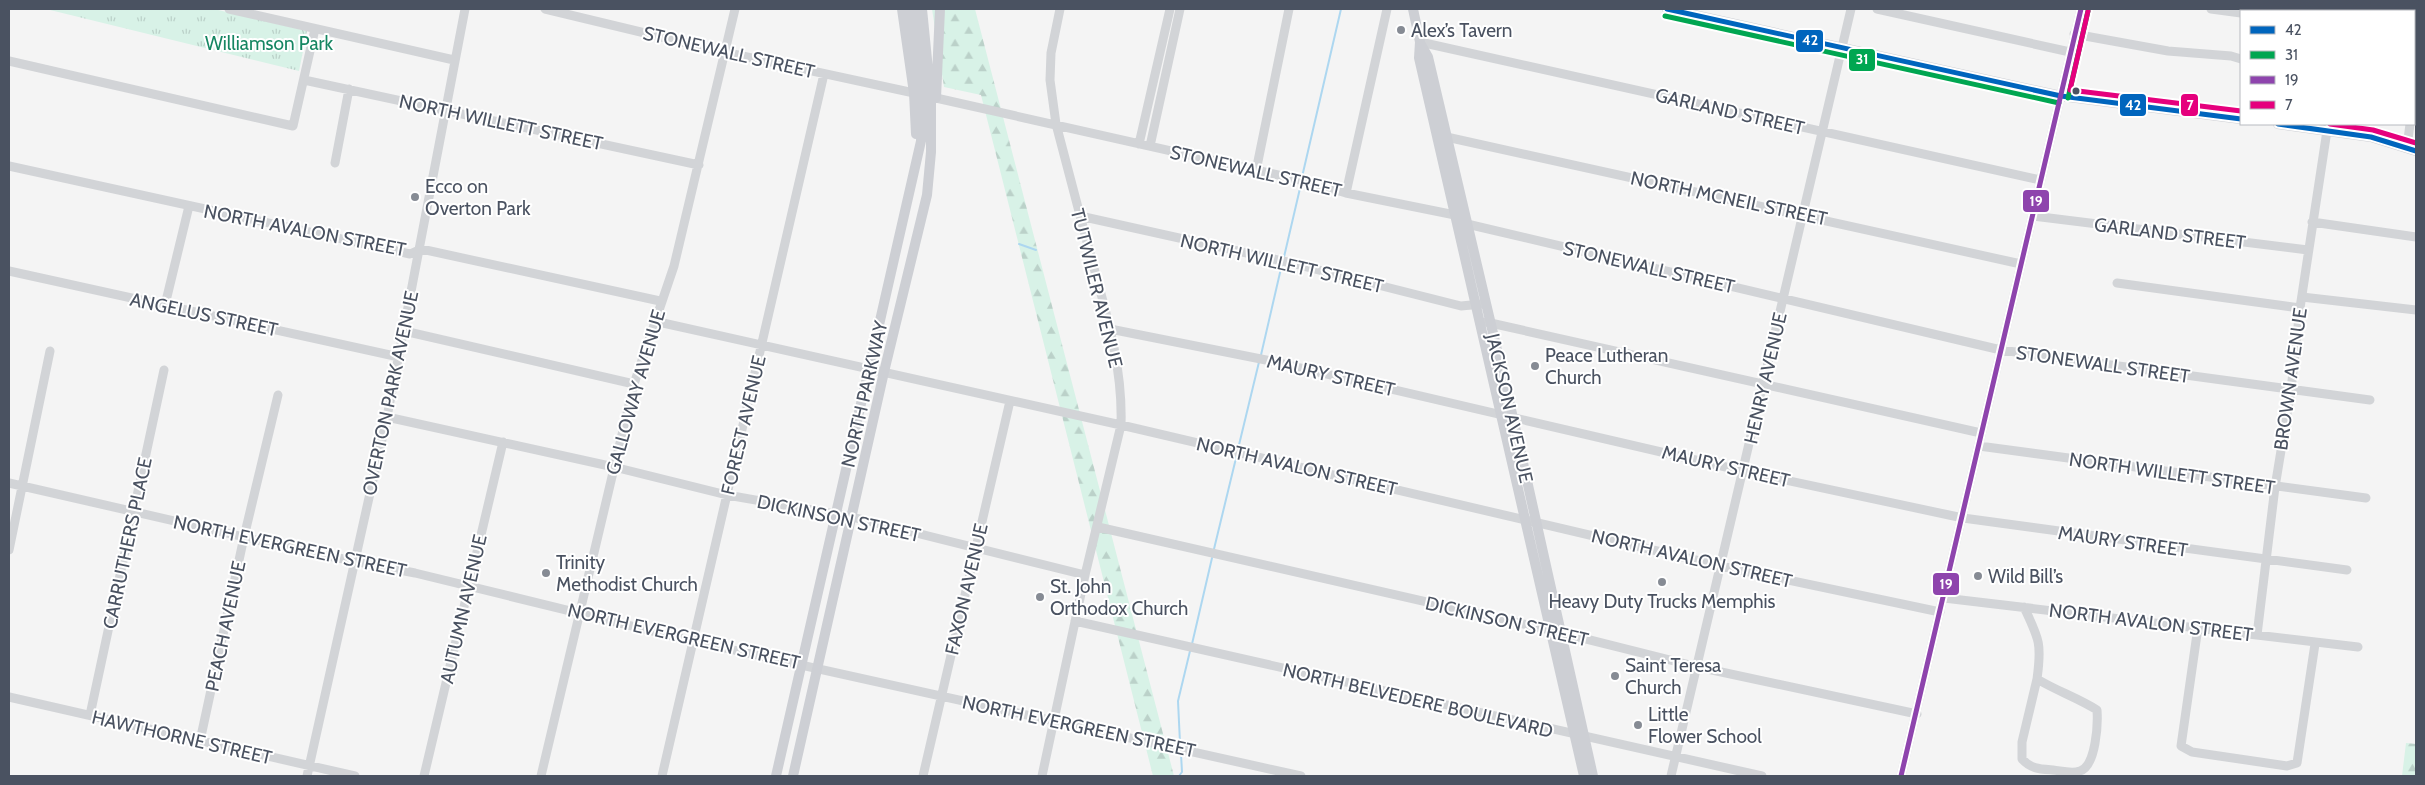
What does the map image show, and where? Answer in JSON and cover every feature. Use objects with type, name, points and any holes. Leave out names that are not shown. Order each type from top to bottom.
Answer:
[{"type":"main road","points":[[902,9],[914,93],[918,156]]},
{"type":"main road","name":"NORTH PARKWAY","points":[[776,776],[800,664],[837,514],[918,156],[922,115],[912,9]]},
{"type":"main road","name":"NORTH PARKWAY","points":[[792,776],[884,372],[927,195],[931,152],[931,100],[922,9]]},
{"type":"main road","points":[[931,152],[936,98],[940,9]]},
{"type":"main road","name":"JACKSON AVENUE","points":[[1413,9],[1420,42],[1419,58],[1467,224],[1481,305]]},
{"type":"main road","points":[[1667,9],[2060,96],[2240,119]]},
{"type":"main road","points":[[2294,125],[2327,127],[2412,149]]},
{"type":"main road","name":"JACKSON AVENUE","points":[[1442,136],[1455,215],[1513,418],[1530,521],[1578,736],[1584,776]]},
{"type":"main road","name":"JACKSON AVENUE","points":[[1485,322],[1499,415],[1530,521]]},
{"type":"main road","name":"JACKSON AVENUE","points":[[1578,736],[1593,776]]},
{"type":"street","points":[[229,9],[454,60]]},
{"type":"street","name":"OVERTON PARK AVENUE","points":[[307,776],[387,417],[421,249],[454,60],[465,9]]},
{"type":"street","name":"STONEWALL STREET","points":[[545,9],[724,52],[914,93]]},
{"type":"street","name":"GALLOWAY AVENUE","points":[[541,776],[634,384],[660,301],[674,266],[734,9]]},
{"type":"street","points":[[1056,124],[1050,80],[1051,53],[1060,9]]},
{"type":"street","points":[[1139,144],[1166,22],[1170,9],[1180,10],[1150,146]]},
{"type":"street","points":[[1256,171],[1289,9]]},
{"type":"street","points":[[1346,193],[1387,9]]},
{"type":"street","name":"HENRY AVENUE","points":[[1671,776],[1764,383],[1840,48],[1851,9]]},
{"type":"street","points":[[1877,9],[2070,52]]},
{"type":"street","points":[[1901,776],[2081,9]]},
{"type":"street","points":[[2211,9],[2240,13]]},
{"type":"street","points":[[1166,22],[1177,24]]},
{"type":"street","points":[[9,61],[293,126],[315,29]]},
{"type":"street","points":[[2074,34],[2168,51],[2231,56],[2240,59]]},
{"type":"street","name":"GARLAND STREET","points":[[1420,42],[2040,180]]},
{"type":"street","name":"FOREST AVENUE","points":[[662,776],[824,74]]},
{"type":"street","name":"NORTH WILLETT STREET","points":[[304,80],[699,165]]},
{"type":"street","points":[[335,163],[349,89]]},
{"type":"street","name":"STONEWALL STREET","points":[[936,98],[1309,182],[1346,193],[1455,215],[1467,224],[2001,350],[2370,400]]},
{"type":"street","name":"TUTWILER AVENUE","points":[[1042,776],[1085,575],[1121,425],[1120,379],[1110,329],[1056,124]]},
{"type":"street","points":[[2410,125],[2412,149]]},
{"type":"street","name":"BROWN AVENUE","points":[[2256,635],[2275,487],[2291,390],[2308,250],[2327,127]]},
{"type":"street","name":"NORTH MCNEIL STREET","points":[[1442,136],[1803,214],[2021,264]]},
{"type":"street","name":"NORTH AVALON STREET","points":[[9,166],[410,254],[421,249],[660,301]]},
{"type":"street","points":[[165,305],[189,206]]},
{"type":"street","name":"NORTH WILLETT STREET","points":[[1080,216],[1283,262],[1461,306],[1481,305]]},
{"type":"street","name":"GARLAND STREET","points":[[2033,216],[2308,250]]},
{"type":"street","points":[[2312,222],[2416,237]]},
{"type":"street","name":"ANGELUS STREET","points":[[9,271],[399,357]]},
{"type":"street","points":[[2117,283],[2300,308]]},
{"type":"street","points":[[2302,297],[2416,310]]},
{"type":"street","name":"NORTH AVALON STREET","points":[[654,321],[1121,425],[1721,566],[1940,612]]},
{"type":"street","points":[[1485,322],[1981,433]]},
{"type":"street","name":"MAURY STREET","points":[[1110,329],[1262,359],[1499,415],[1962,518],[2266,561],[2347,570]]},
{"type":"street","points":[[404,332],[634,384]]},
{"type":"street","points":[[9,550],[50,351]]},
{"type":"street","name":"CARRUTHERS PLACE","points":[[90,715],[132,512],[164,370]]},
{"type":"street","name":"PEACH AVENUE","points":[[200,741],[244,537],[278,395]]},
{"type":"street","name":"FAXON AVENUE","points":[[923,776],[1010,401]]},
{"type":"street","name":"DICKINSON STREET","points":[[387,417],[614,466],[726,495],[852,517],[1085,575]]},
{"type":"street","name":"AUTUMN AVENUE","points":[[424,776],[503,442]]},
{"type":"street","name":"NORTH WILLETT STREET","points":[[1978,446],[2366,498]]},
{"type":"street","name":"NORTH EVERGREEN STREET","points":[[9,483],[244,537],[356,560],[694,641],[1301,776]]},
{"type":"street","name":"DICKINSON STREET","points":[[1098,527],[1555,631],[1698,667],[1917,714]]},
{"type":"street","name":"NORTH AVALON STREET","points":[[1944,598],[2198,627],[2316,644],[2358,647]]},
{"type":"street","points":[[2024,607],[2039,640],[2040,657],[2037,679],[2022,742],[2022,759],[2034,769],[2081,771],[2089,763],[2092,753],[2098,728],[2097,710],[2081,700],[2057,691],[2037,679]]},
{"type":"street","name":"NORTH BELVEDERE BOULEVARD","points":[[1075,621],[1762,776]]},
{"type":"street","points":[[2198,627],[2181,746],[2192,752],[2287,766],[2297,763],[2316,644]]},
{"type":"street","name":"HAWTHORNE STREET","points":[[9,697],[355,776]]},
{"type":"green space","name":"Williamson Park","points":[[46,9],[214,9],[307,31],[299,71]]},
{"type":"green space","points":[[932,9],[975,9],[1174,776],[1153,776],[981,95],[944,87]]},
{"type":"green space","points":[[2406,743],[2416,744],[2416,776],[2402,776]]},
{"type":"waterway","points":[[1302,177],[1341,9]]},
{"type":"waterway","points":[[1284,257],[1301,184]]},
{"type":"waterway","points":[[1019,244],[1036,250]]},
{"type":"waterway","points":[[1261,355],[1282,264]]},
{"type":"waterway","points":[[1238,449],[1259,362]]},
{"type":"waterway","points":[[1214,549],[1237,454]]},
{"type":"waterway","points":[[1192,644],[1212,558]]},
{"type":"waterway","points":[[1180,743],[1178,701],[1190,651]]},
{"type":"waterway","points":[[1179,776],[1182,772],[1181,754]]},
{"type":"transit line","name":"42","points":[[1667,9],[2061,96],[2240,119]]},
{"type":"transit line","name":"19","points":[[1901,776],[2081,9]]},
{"type":"transit line","name":"31","points":[[2068,98],[2088,11]]},
{"type":"transit line","name":"7","points":[[2088,11],[2070,90],[2240,111]]},
{"type":"transit line","name":"31","points":[[1665,16],[2059,103]]},
{"type":"transit line","name":"42","points":[[2285,125],[2371,137],[2416,151]]},
{"type":"transit line","name":"7","points":[[2337,125],[2373,130],[2416,143]]},
{"type":"place","name":"Alex’s Tavern","points":[[1401,30]]},
{"type":"place","name":"Ecco on Overton Park","points":[[415,197]]},
{"type":"place","name":"Peace Lutheran Church","points":[[1535,366]]},
{"type":"place","name":"Trinity Methodist Church","points":[[546,573]]},
{"type":"place","name":"Wild Bill’s","points":[[1978,576]]},
{"type":"place","name":"Heavy Duty Trucks Memphis","points":[[1662,582]]},
{"type":"place","name":"St. John Orthodox Church","points":[[1040,597]]},
{"type":"place","name":"Saint Teresa Church","points":[[1615,676]]},
{"type":"place","name":"Little Flower School","points":[[1638,725]]}]
